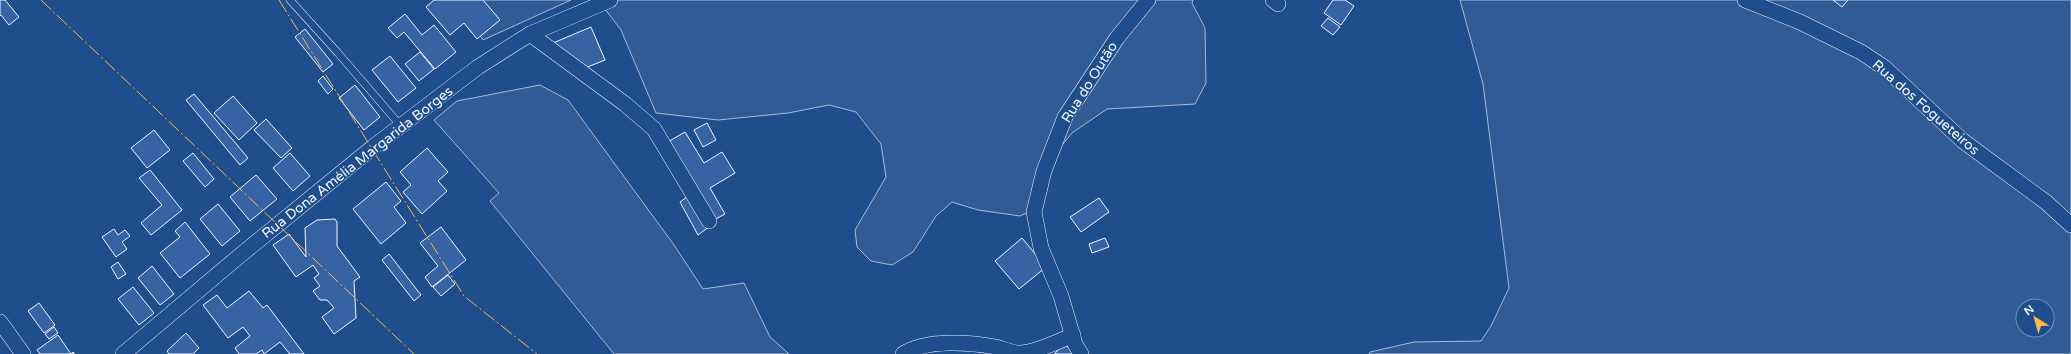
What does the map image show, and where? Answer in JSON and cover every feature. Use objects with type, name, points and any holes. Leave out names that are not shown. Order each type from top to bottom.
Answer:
[{"type":"street","name":"Rua Dona Amélia Margarida Borges","points":[[123,354],[243,253],[400,125],[478,67],[530,34],[610,0]]},
{"type":"street","name":"Rua do Outão","points":[[1081,354],[1073,335],[1061,296],[1041,248],[1034,212],[1044,171],[1065,117],[1117,38],[1148,0]]},
{"type":"street","name":"Rua dos Fogueteiros","points":[[1745,0],[1800,22],[1861,52],[1885,68],[1963,141],[2047,203],[2071,225]]},
{"type":"street","points":[[530,34],[603,88],[654,129],[709,221]]},
{"type":"street","points":[[0,322],[23,354]]},
{"type":"street","points":[[903,354],[910,350],[938,342],[995,347],[1018,353],[1050,346],[1073,335]]},
{"type":"lane","points":[[290,0],[338,52],[400,125]]},
{"type":"shaded area","points":[[439,0],[571,0],[483,40],[462,8]]},
{"type":"shaded area","points":[[598,0],[1193,0],[1192,3],[1205,28],[1206,83],[1195,104],[1107,109],[1072,133],[1054,155],[1039,207],[1020,216],[978,210],[952,202],[936,216],[913,252],[892,265],[871,261],[857,247],[855,230],[886,177],[881,144],[856,112],[829,105],[788,113],[718,120],[656,113],[621,30]]},
{"type":"shaded area","points":[[1460,0],[2071,0],[2071,354],[1369,354],[1370,352],[1414,342],[1481,341],[1491,326],[1509,288],[1483,84]]},
{"type":"shaded area","points":[[540,85],[568,100],[674,245],[703,289],[744,283],[770,337],[789,354],[614,354],[490,201],[499,193],[434,120],[457,101]]},
{"type":"building","points":[[0,0],[5,0],[19,17],[9,25],[1,15],[0,16]]},
{"type":"building","points":[[434,0],[483,0],[500,20],[477,39],[464,23],[450,35],[426,7]]},
{"type":"building","points":[[1333,0],[1345,0],[1354,6],[1341,25],[1324,13]]},
{"type":"building","points":[[1833,0],[1848,0],[1842,7]]},
{"type":"building","points":[[405,14],[422,35],[434,25],[456,52],[435,69],[404,32],[397,38],[388,28]]},
{"type":"building","points":[[1328,18],[1340,27],[1333,35],[1321,26]]},
{"type":"building","points":[[591,27],[605,60],[585,68],[553,43]]},
{"type":"building","points":[[305,29],[333,64],[323,72],[295,37]]},
{"type":"building","points":[[420,52],[434,69],[419,81],[405,64]]},
{"type":"building","points":[[390,56],[416,88],[398,102],[372,70]]},
{"type":"building","points":[[323,76],[333,89],[328,94],[318,81]]},
{"type":"building","points":[[355,85],[380,117],[364,130],[339,98]]},
{"type":"building","points":[[194,94],[248,158],[240,165],[186,100]]},
{"type":"building","points":[[233,96],[257,123],[239,140],[214,113]]},
{"type":"building","points":[[266,119],[292,148],[281,158],[254,130]]},
{"type":"building","points":[[707,123],[716,140],[703,147],[694,130]]},
{"type":"building","points":[[154,130],[170,150],[147,168],[131,148]]},
{"type":"building","points":[[685,132],[704,163],[722,152],[735,173],[710,188],[725,214],[712,221],[666,143]]},
{"type":"building","points":[[427,148],[448,172],[438,181],[447,191],[422,214],[403,192],[411,185],[400,172]]},
{"type":"building","points":[[193,153],[214,179],[205,187],[183,161]]},
{"type":"building","points":[[290,153],[310,176],[293,191],[273,168]]},
{"type":"building","points":[[150,170],[182,210],[151,235],[141,223],[162,205],[139,178]]},
{"type":"building","points":[[256,175],[277,199],[250,221],[230,197]]},
{"type":"building","points":[[386,182],[401,201],[394,207],[406,223],[381,244],[353,209]]},
{"type":"building","points":[[691,194],[710,226],[698,235],[680,202]]},
{"type":"building","points":[[1099,198],[1109,212],[1081,232],[1070,217]]},
{"type":"building","points":[[218,204],[240,231],[222,246],[200,219]]},
{"type":"building","points":[[335,219],[337,222],[337,246],[360,277],[354,281],[356,318],[334,334],[322,317],[334,308],[327,300],[320,300],[313,291],[320,286],[314,278],[319,274],[313,265],[296,277],[273,245],[289,234],[306,257],[305,228],[317,220]]},
{"type":"building","points":[[185,222],[210,254],[180,278],[160,253],[180,237],[175,231]]},
{"type":"building","points":[[441,227],[466,260],[432,287],[425,277],[438,266],[420,243]]},
{"type":"building","points":[[114,229],[118,235],[125,230],[130,236],[122,242],[127,249],[116,257],[102,237]]},
{"type":"building","points":[[1022,238],[1046,267],[1019,289],[995,261]]},
{"type":"building","points":[[1105,238],[1109,247],[1092,253],[1089,244]]},
{"type":"building","points":[[389,254],[421,295],[414,301],[382,260]]},
{"type":"building","points":[[118,262],[126,274],[118,279],[111,267]]},
{"type":"building","points":[[152,266],[174,294],[160,305],[138,278]]},
{"type":"building","points":[[448,275],[455,284],[441,296],[433,287]]},
{"type":"building","points":[[133,287],[154,313],[139,325],[118,299]]},
{"type":"building","points":[[249,291],[263,308],[267,305],[304,354],[290,354],[280,342],[264,354],[262,350],[256,354],[239,354],[235,348],[250,336],[243,327],[228,338],[203,305],[217,295],[227,308]]},
{"type":"building","points":[[39,303],[55,325],[44,333],[28,311]]},
{"type":"building","points":[[54,327],[58,333],[49,339],[45,334]]},
{"type":"building","points":[[186,333],[199,348],[193,354],[169,354],[167,351]]},
{"type":"building","points":[[58,335],[71,354],[40,354],[37,350]]},
{"type":"building","points":[[1065,344],[1074,354],[1054,354]]},
{"type":"power","points":[[41,0],[414,354]]},
{"type":"power","points":[[279,0],[464,296],[537,354]]}]
